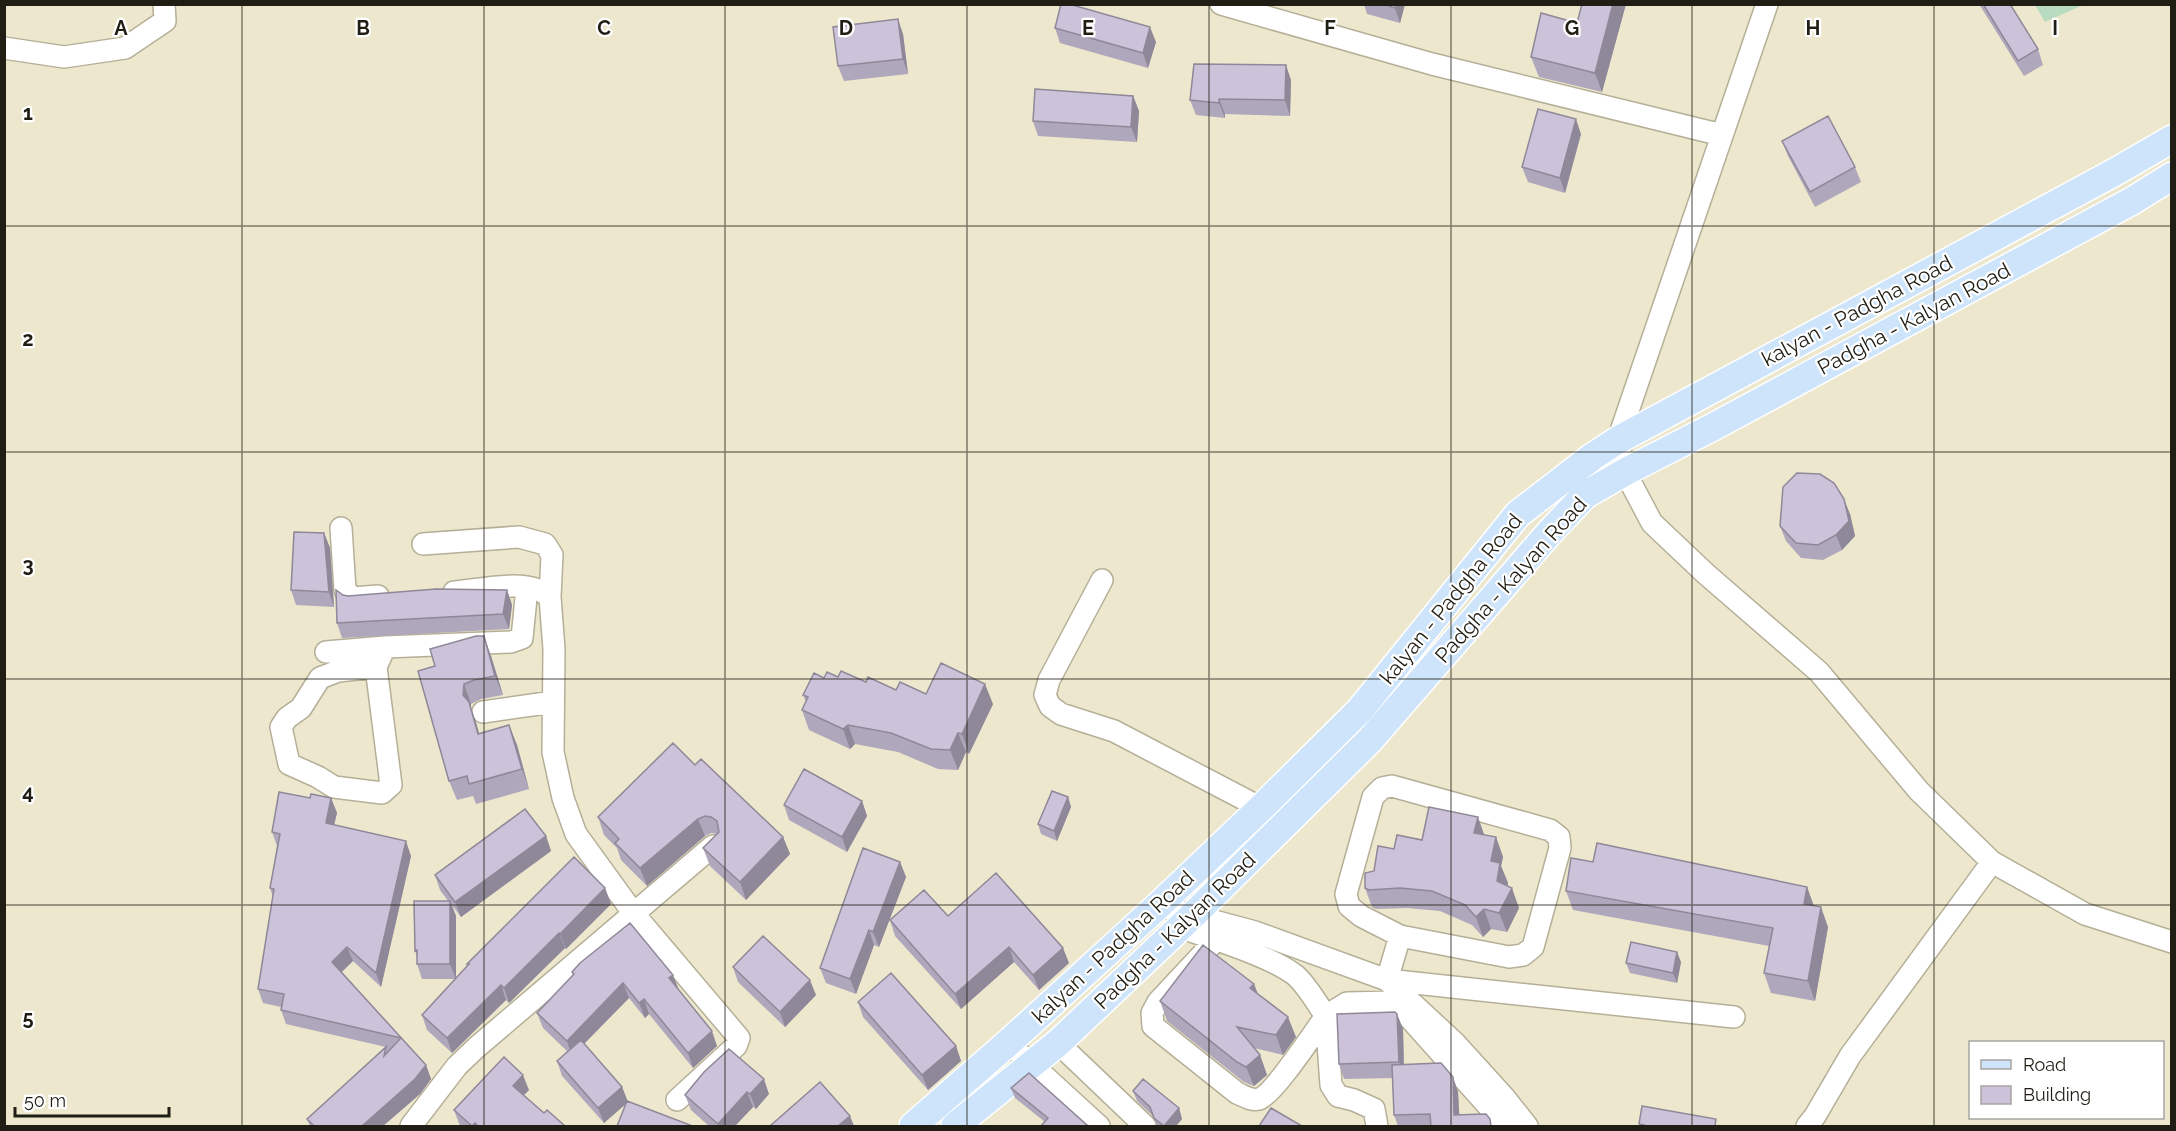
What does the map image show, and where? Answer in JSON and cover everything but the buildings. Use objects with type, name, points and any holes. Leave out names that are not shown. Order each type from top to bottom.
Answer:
[{"type":"main road","name":"kalyan - Padgha Road","points":[[913,1126],[1158,906],[1360,710],[1518,514],[1592,457],[1618,440],[2172,139]]},
{"type":"main road","points":[[2115,172],[2132,201]]},
{"type":"main road","name":"Padgha - Kalyan Road","points":[[955,1126],[1058,1043],[1381,729],[1585,495],[2132,201],[2172,176]]},
{"type":"main road","points":[[1360,710],[1381,729]]},
{"type":"street","points":[[4,48],[64,57],[125,48],[165,21],[164,4]]},
{"type":"street","points":[[1221,4],[1432,64],[1722,135]]},
{"type":"street","points":[[1767,4],[1618,440],[1625,472],[1652,523],[1819,672],[1919,791],[1992,862],[2085,914],[2172,942]]},
{"type":"street","points":[[341,528],[345,590],[353,598],[400,595]]},
{"type":"street","points":[[423,544],[519,537],[545,544],[552,555],[550,597],[554,649],[553,752],[562,798],[576,834],[634,914],[739,1038],[736,1046],[677,1100]]},
{"type":"street","points":[[1102,580],[1049,680],[1045,695],[1050,706],[1061,714],[1114,732],[1261,808]]},
{"type":"street","points":[[436,593],[510,587],[539,590],[550,597]]},
{"type":"street","points":[[522,638],[527,588]]},
{"type":"street","points":[[326,652],[385,647],[512,642],[522,638],[554,649]]},
{"type":"street","points":[[376,667],[338,671],[320,678],[301,708],[286,718],[281,727],[290,764],[333,787],[382,793],[391,785],[380,713],[376,667],[385,647]]},
{"type":"street","points":[[483,712],[553,702]]},
{"type":"street","points":[[1392,786],[1550,830],[1559,837],[1560,848],[1533,947],[1523,955],[1509,957],[1400,936],[1361,916],[1349,906],[1346,894],[1373,797],[1382,788],[1392,786]]},
{"type":"street","points":[[411,1126],[457,1066],[477,1047],[713,846]]},
{"type":"street","points":[[1807,1126],[1850,1056],[1992,862]]},
{"type":"street","points":[[1158,906],[1215,940],[1271,962],[1297,976],[1326,1016],[1331,1085],[1338,1096],[1374,1109],[1377,1126]]},
{"type":"street","points":[[1185,922],[1256,932],[1386,980],[1734,1017]]},
{"type":"street","points":[[1386,980],[1400,936]]},
{"type":"street","points":[[1215,940],[1158,1002],[1152,1013],[1153,1026],[1238,1093],[1250,1099],[1260,1099],[1273,1088],[1326,1016],[1347,1003],[1392,1002],[1406,1014],[1506,1126]]},
{"type":"street","points":[[1386,980],[1455,1043],[1527,1126]]},
{"type":"street","points":[[1008,1043],[1099,1126]]},
{"type":"street","points":[[1058,1043],[1145,1126]]},
{"type":"green space","points":[[2035,5],[2083,5],[2045,22]]}]
